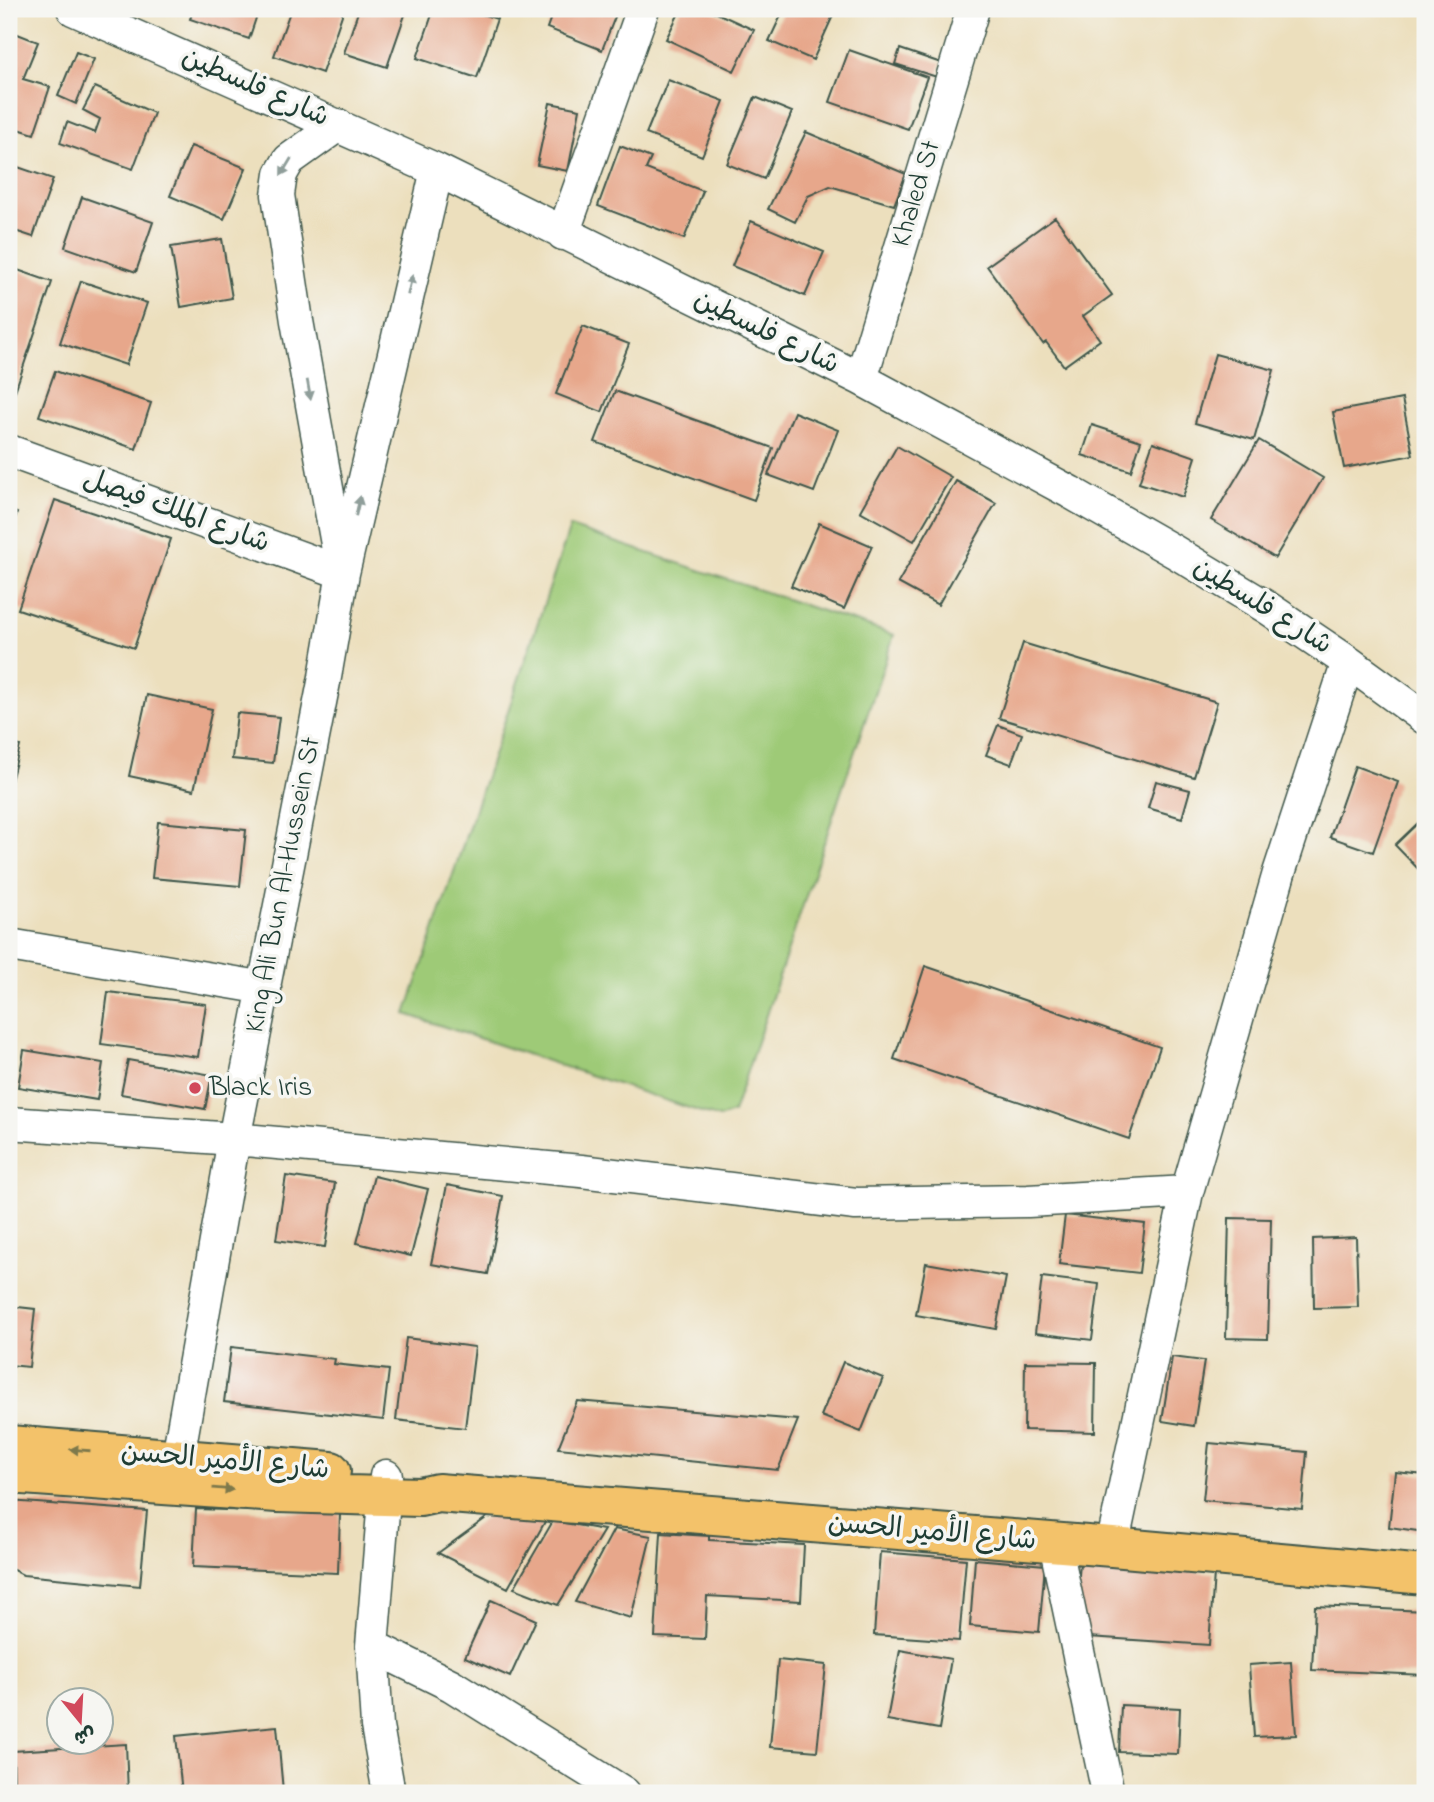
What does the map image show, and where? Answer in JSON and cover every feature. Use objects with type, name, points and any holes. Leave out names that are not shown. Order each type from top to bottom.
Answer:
[{"type":"main road","name":"شارع الأمير الحسن","points":[[9,1445],[171,1471],[277,1493],[385,1487],[421,1497],[438,1493],[1425,1575]]},
{"type":"main road","name":"شارع الأمير الحسن","points":[[9,1474],[171,1471]]},
{"type":"street","points":[[563,234],[643,9]]},
{"type":"street","name":"Khaled St","points":[[861,379],[973,9]]},
{"type":"street","name":"شارع فلسطين","points":[[90,12],[437,170],[861,379],[1070,492],[1268,608],[1425,718]]},
{"type":"street","points":[[338,125],[289,160],[281,174],[278,195],[297,321],[343,573]]},
{"type":"street","name":"King Ali Bun Al-Hussein St","points":[[171,1471],[343,573],[437,170]]},
{"type":"street","name":"شارع الملك فيصل","points":[[9,451],[343,573]]},
{"type":"street","points":[[1112,1547],[1187,1192],[1279,873],[1348,662]]},
{"type":"street","points":[[9,945],[265,988]]},
{"type":"street","points":[[9,1123],[234,1139],[581,1171],[856,1204],[1028,1201],[1187,1192]]},
{"type":"street","points":[[385,1487],[372,1646],[377,1726],[389,1793]]},
{"type":"street","points":[[1055,1543],[1108,1793]]},
{"type":"street","points":[[372,1646],[451,1685],[624,1793]]},
{"type":"green space","points":[[570,527],[894,635],[733,1113],[719,1118],[406,1014]]},
{"type":"building","points":[[194,9],[259,9],[249,39],[190,19]]},
{"type":"building","points":[[291,9],[344,9],[322,73],[274,56]]},
{"type":"building","points":[[359,9],[407,9],[387,67],[344,53]]},
{"type":"building","points":[[434,9],[466,9],[497,19],[477,78],[417,58]]},
{"type":"building","points":[[554,9],[618,9],[602,50],[547,28]]},
{"type":"building","points":[[681,9],[708,9],[754,30],[734,71],[666,39]]},
{"type":"building","points":[[784,9],[836,9],[813,60],[769,41]]},
{"type":"building","points":[[10,31],[38,42],[23,79],[50,87],[34,134],[9,126]]},
{"type":"building","points":[[900,49],[941,63],[937,77],[895,64]]},
{"type":"building","points":[[849,50],[927,77],[908,129],[830,102]]},
{"type":"building","points":[[76,52],[94,59],[76,104],[58,96]]},
{"type":"building","points":[[668,80],[724,101],[702,156],[646,134]]},
{"type":"building","points":[[95,87],[154,113],[133,169],[60,143],[67,122],[95,133],[100,119],[83,110]]},
{"type":"building","points":[[755,97],[792,112],[764,179],[727,164]]},
{"type":"building","points":[[550,103],[580,109],[568,171],[537,165]]},
{"type":"building","points":[[806,132],[906,174],[894,205],[830,186],[808,196],[795,222],[768,209]]},
{"type":"building","points":[[191,146],[246,168],[224,219],[170,196]]},
{"type":"building","points":[[620,146],[651,158],[646,169],[703,191],[684,239],[598,206]]},
{"type":"building","points":[[9,164],[53,179],[33,237],[9,229]]},
{"type":"building","points":[[82,197],[153,222],[136,272],[65,247]]},
{"type":"building","points":[[1055,217],[1112,295],[1083,316],[1100,340],[1064,366],[1046,342],[1043,344],[987,266]]},
{"type":"building","points":[[751,221],[824,252],[805,296],[732,266]]},
{"type":"building","points":[[222,239],[232,298],[181,307],[171,247]]},
{"type":"building","points":[[9,267],[52,282],[9,409]]},
{"type":"building","points":[[81,281],[147,303],[126,365],[60,343]]},
{"type":"building","points":[[583,326],[629,344],[602,412],[556,394]]},
{"type":"building","points":[[1215,354],[1274,370],[1254,440],[1195,423]]},
{"type":"building","points":[[55,371],[151,403],[136,449],[39,416]]},
{"type":"building","points":[[615,391],[773,448],[754,500],[595,442]]},
{"type":"building","points":[[1402,399],[1413,455],[1344,468],[1333,412]]},
{"type":"building","points":[[794,412],[838,430],[814,492],[768,475]]},
{"type":"building","points":[[1092,425],[1141,441],[1131,471],[1082,455]]},
{"type":"building","points":[[1259,440],[1323,478],[1275,558],[1211,520]]},
{"type":"building","points":[[1153,442],[1196,457],[1183,497],[1139,483]]},
{"type":"building","points":[[897,446],[951,477],[914,541],[860,511]]},
{"type":"building","points":[[956,481],[996,503],[938,605],[898,583]]},
{"type":"building","points":[[55,500],[171,539],[134,648],[18,609]]},
{"type":"building","points":[[9,510],[17,513],[9,534]]},
{"type":"building","points":[[819,523],[872,546],[844,609],[791,586]]},
{"type":"building","points":[[1023,643],[1217,702],[1194,777],[999,718]]},
{"type":"building","points":[[147,695],[212,709],[194,790],[129,776]]},
{"type":"building","points":[[237,713],[279,717],[273,763],[232,759]]},
{"type":"building","points":[[998,725],[1022,734],[1011,764],[986,755]]},
{"type":"building","points":[[9,743],[20,746],[10,785],[9,785]]},
{"type":"building","points":[[1355,766],[1398,782],[1373,852],[1330,837]]},
{"type":"building","points":[[1156,781],[1190,790],[1182,818],[1148,808]]},
{"type":"building","points":[[1425,816],[1425,876],[1395,845]]},
{"type":"building","points":[[158,822],[246,830],[240,886],[152,878]]},
{"type":"building","points":[[925,966],[1160,1047],[1129,1139],[894,1059]]},
{"type":"building","points":[[108,992],[206,1004],[198,1057],[101,1044]]},
{"type":"building","points":[[24,1050],[103,1063],[97,1100],[18,1087]]},
{"type":"building","points":[[128,1060],[212,1075],[205,1109],[121,1094]]},
{"type":"building","points":[[286,1176],[335,1183],[325,1247],[276,1240]]},
{"type":"building","points":[[374,1176],[428,1189],[411,1256],[357,1243]]},
{"type":"building","points":[[447,1185],[503,1196],[488,1274],[431,1264]]},
{"type":"building","points":[[1065,1215],[1145,1224],[1139,1273],[1059,1264]]},
{"type":"building","points":[[1229,1218],[1271,1219],[1268,1339],[1226,1338]]},
{"type":"building","points":[[1356,1237],[1358,1307],[1314,1308],[1313,1239]]},
{"type":"building","points":[[926,1263],[1006,1277],[996,1329],[916,1315]]},
{"type":"building","points":[[1042,1277],[1099,1284],[1092,1340],[1035,1333]]},
{"type":"building","points":[[9,1306],[35,1309],[29,1367],[9,1365]]},
{"type":"building","points":[[406,1338],[475,1347],[465,1428],[396,1420]]},
{"type":"building","points":[[231,1347],[335,1359],[334,1364],[389,1370],[383,1420],[224,1402]]},
{"type":"building","points":[[1172,1357],[1204,1361],[1194,1426],[1162,1421]]},
{"type":"building","points":[[843,1362],[883,1378],[861,1432],[821,1416]]},
{"type":"building","points":[[1025,1362],[1096,1363],[1095,1432],[1024,1430]]},
{"type":"building","points":[[577,1401],[798,1420],[778,1470],[558,1448]]},
{"type":"building","points":[[1209,1443],[1307,1452],[1302,1509],[1203,1500]]},
{"type":"building","points":[[1395,1472],[1425,1475],[1425,1532],[1389,1527]]},
{"type":"building","points":[[9,1501],[147,1511],[140,1586],[23,1575],[9,1568]]},
{"type":"building","points":[[196,1509],[340,1514],[338,1573],[193,1567]]},
{"type":"building","points":[[493,1513],[547,1518],[508,1588],[438,1553]]},
{"type":"building","points":[[553,1521],[604,1530],[558,1605],[514,1588]]},
{"type":"building","points":[[614,1529],[651,1536],[631,1618],[575,1602]]},
{"type":"building","points":[[661,1533],[709,1536],[709,1540],[804,1545],[801,1601],[707,1596],[705,1639],[655,1637]]},
{"type":"building","points":[[880,1552],[966,1559],[959,1641],[874,1635]]},
{"type":"building","points":[[975,1559],[1045,1565],[1039,1632],[970,1626]]},
{"type":"building","points":[[1080,1563],[1214,1573],[1209,1645],[1074,1636]]},
{"type":"building","points":[[491,1600],[536,1620],[510,1677],[465,1657]]},
{"type":"building","points":[[1315,1606],[1425,1611],[1425,1675],[1312,1670]]},
{"type":"building","points":[[900,1650],[951,1659],[939,1729],[887,1720]]},
{"type":"building","points":[[778,1660],[826,1665],[817,1751],[770,1747]]},
{"type":"building","points":[[1291,1662],[1296,1735],[1254,1737],[1249,1665]]},
{"type":"building","points":[[1121,1705],[1180,1708],[1178,1754],[1119,1752]]},
{"type":"building","points":[[277,1726],[283,1791],[182,1793],[176,1736]]},
{"type":"building","points":[[126,1744],[128,1793],[9,1793],[9,1782],[14,1782],[13,1751],[46,1749],[46,1756],[116,1756],[116,1745]]},
{"type":"place","name":"Black Iris","points":[[195,1088]]}]
